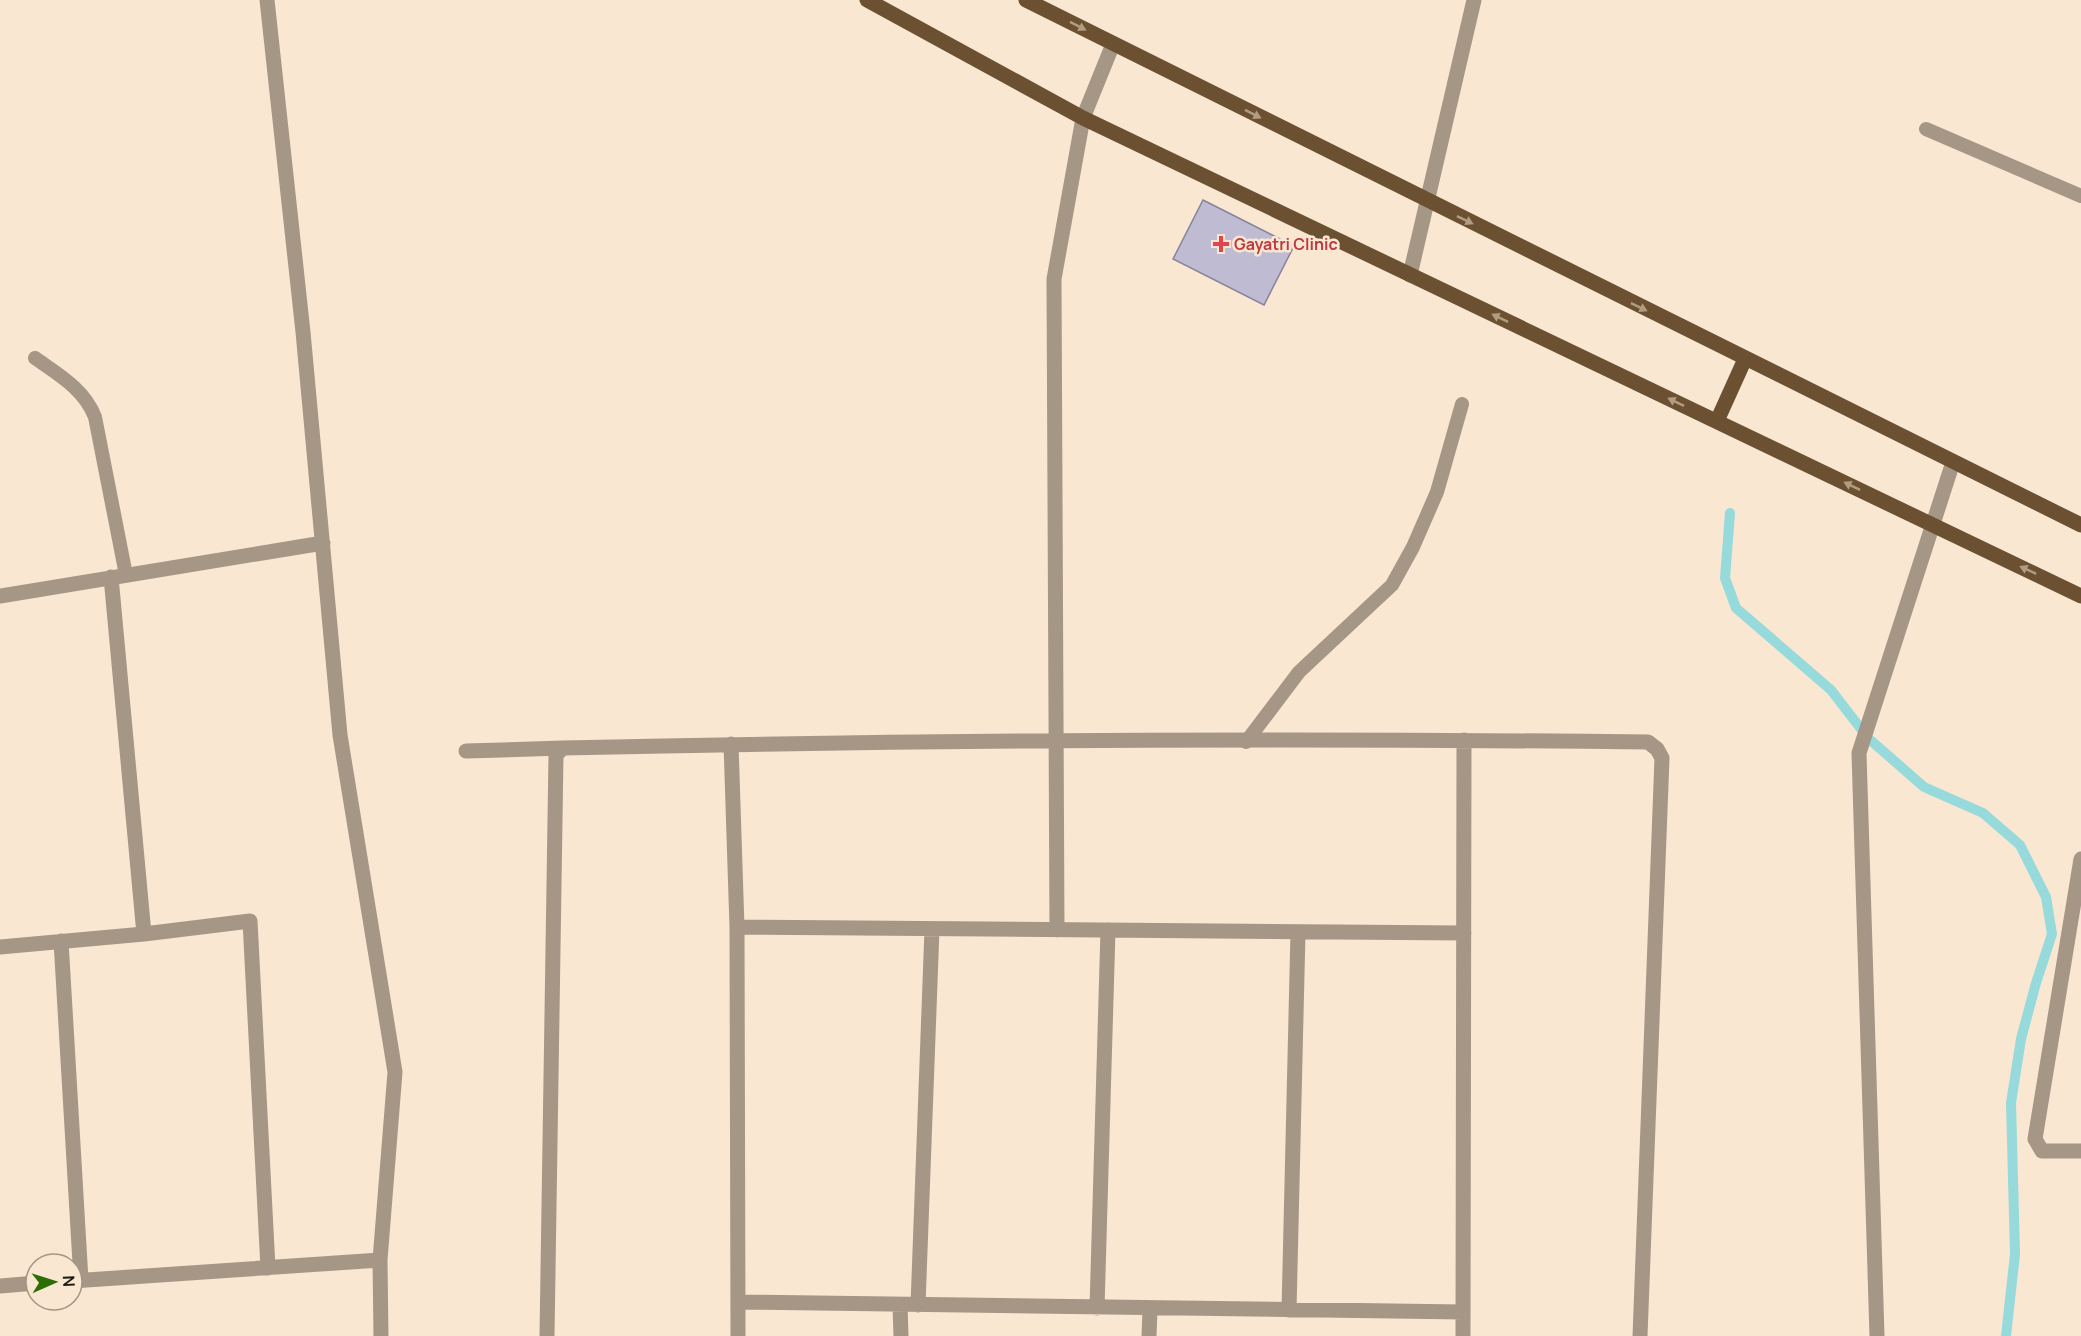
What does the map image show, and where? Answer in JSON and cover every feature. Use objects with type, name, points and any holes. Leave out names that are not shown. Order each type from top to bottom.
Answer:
[{"type":"main road","points":[[867,0],[1083,118],[2081,596]]},
{"type":"main road","points":[[1035,2],[1113,44],[2081,525]]},
{"type":"main road","points":[[1717,421],[1745,359]]},
{"type":"street","points":[[267,0],[323,543],[340,735],[395,1072],[380,1260],[381,1336]]},
{"type":"street","points":[[1410,275],[1474,0]]},
{"type":"street","points":[[1058,930],[1055,743],[1054,279],[1083,118],[1113,44]]},
{"type":"street","points":[[1877,1336],[1859,753],[1931,524],[1953,462]]},
{"type":"street","points":[[0,596],[323,543]]},
{"type":"street","points":[[119,576],[144,934]]},
{"type":"street","points":[[1463,1336],[1464,740]]},
{"type":"street","points":[[466,751],[730,744],[1464,740],[1648,742],[1657,749],[1662,758],[1640,1336]]},
{"type":"street","points":[[730,744],[737,927],[738,1336]]},
{"type":"street","points":[[547,1336],[556,756],[563,748]]},
{"type":"street","points":[[2081,862],[2035,1139],[2042,1151],[2081,1151]]},
{"type":"street","points":[[0,947],[144,934],[250,921],[268,1268]]},
{"type":"street","points":[[737,927],[1464,933]]},
{"type":"street","points":[[918,1305],[932,929]]},
{"type":"street","points":[[1097,1308],[1108,930]]},
{"type":"street","points":[[1289,1310],[1298,932]]},
{"type":"street","points":[[61,941],[75,1252]]},
{"type":"street","points":[[84,1280],[380,1260]]},
{"type":"street","points":[[0,1286],[24,1284]]},
{"type":"street","points":[[738,1302],[1150,1310],[1464,1312]]},
{"type":"street","points":[[900,1305],[901,1336]]},
{"type":"street","points":[[1149,1336],[1150,1310]]},
{"type":"lane","points":[[1926,129],[2081,196]]},
{"type":"lane","points":[[35,358],[80,391],[89,402],[119,576]]},
{"type":"lane","points":[[1246,742],[1299,672],[1392,585],[1413,547],[1437,492],[1462,404]]},
{"type":"building","points":[[1203,200],[1294,246],[1264,305],[1173,259]]},
{"type":"waterway","points":[[1730,513],[1725,578],[1736,608],[1831,690],[1868,738],[1924,787],[1983,813],[2020,845],[2046,897],[2052,934],[2021,1039],[2011,1103],[2015,1254],[2006,1336]]},
{"type":"place","name":"Gayatri Clinic","points":[[1221,244]]}]
